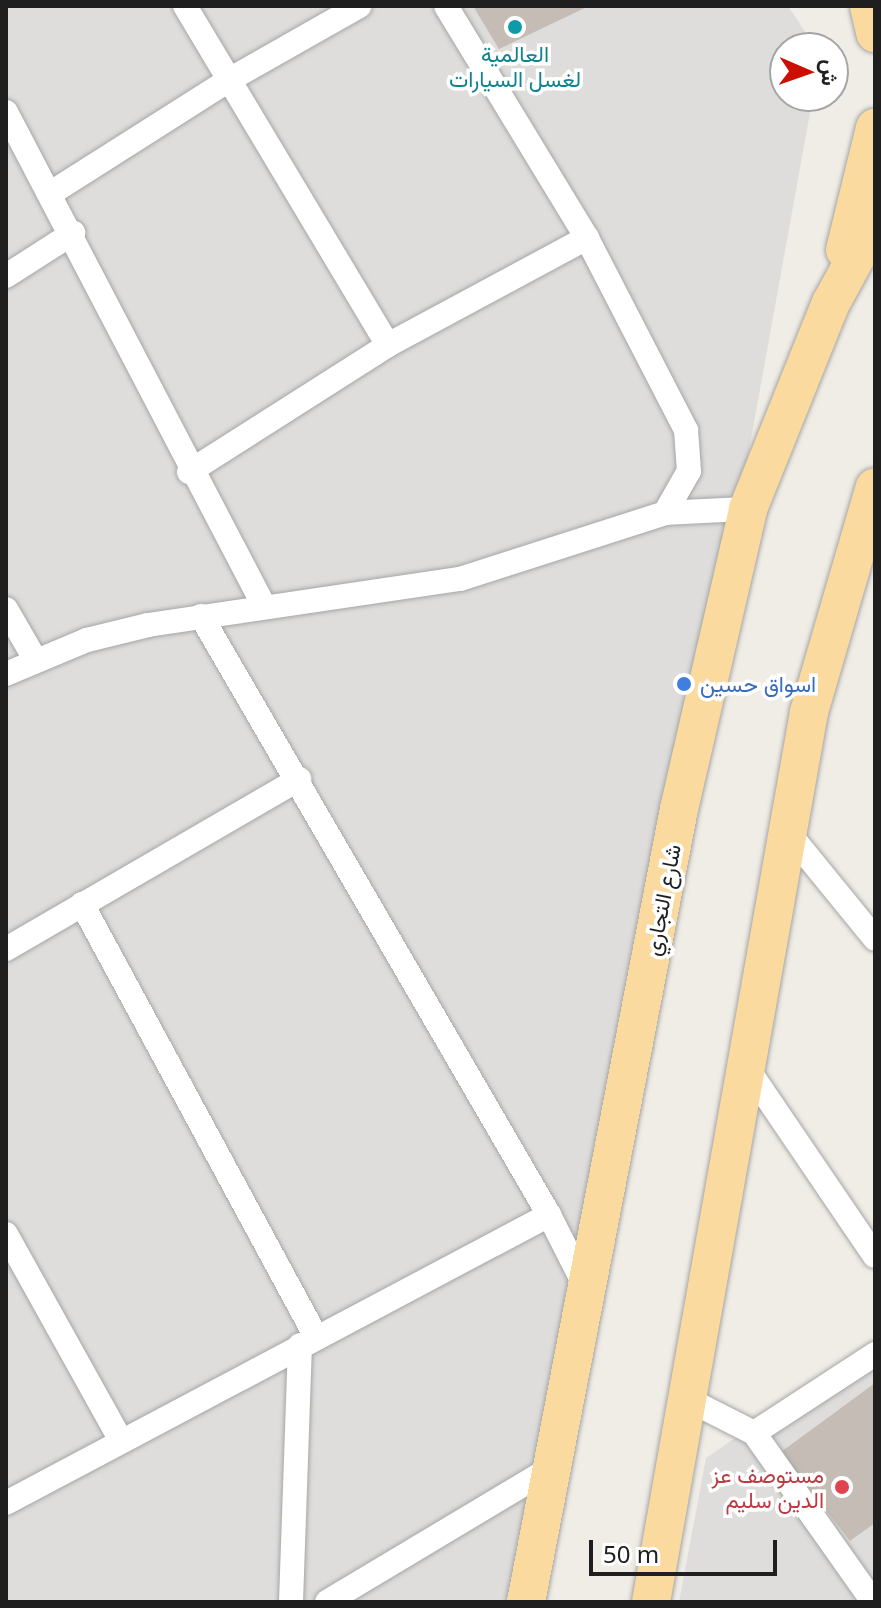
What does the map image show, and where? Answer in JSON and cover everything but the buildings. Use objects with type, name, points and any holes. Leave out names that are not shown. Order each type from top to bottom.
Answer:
[{"type":"main road","points":[[869,6],[875,33]]},
{"type":"main road","points":[[831,303],[875,128]]},
{"type":"main road","name":"شارع التجاري","points":[[526,1602],[679,809],[748,509],[831,303],[875,222]]},
{"type":"main road","points":[[651,1602],[787,831],[827,639],[875,487]]},
{"type":"street","points":[[185,6],[388,345]]},
{"type":"street","points":[[51,193],[229,80],[359,6]]},
{"type":"street","points":[[446,6],[587,238],[686,430],[689,471],[665,513]]},
{"type":"street","points":[[6,112],[73,233],[189,472],[264,606]]},
{"type":"street","points":[[6,276],[73,233]]},
{"type":"street","points":[[189,472],[388,345],[587,238]]},
{"type":"street","points":[[6,674],[35,659],[87,640],[201,616],[460,579],[665,513],[748,509]]},
{"type":"street","points":[[6,609],[35,659]]},
{"type":"street","points":[[201,616],[299,779],[549,1215],[588,1290]]},
{"type":"street","points":[[6,949],[299,779]]},
{"type":"street","points":[[787,831],[875,939]]},
{"type":"street","points":[[82,904],[308,1341],[291,1602]]},
{"type":"street","points":[[747,1068],[875,1256]]},
{"type":"street","points":[[6,1503],[549,1215]]},
{"type":"street","points":[[6,1234],[121,1441]]},
{"type":"street","points":[[754,1433],[875,1354]]},
{"type":"street","points":[[689,1400],[754,1433],[873,1602]]},
{"type":"street","points":[[327,1602],[553,1467]]},
{"type":"shaded area","points":[[6,6],[788,6],[805,32],[769,32],[769,112],[810,112],[541,1602],[6,1602]]},
{"type":"shaded area","points":[[875,1341],[875,1602],[679,1602],[706,1458]]},
{"type":"place","name":"العالمية لغسل السيارات","points":[[515,27]]},
{"type":"place","name":"اسواق حسين","points":[[684,684]]},
{"type":"place","name":"مستوصف عز الدين سليم","points":[[842,1487]]}]
